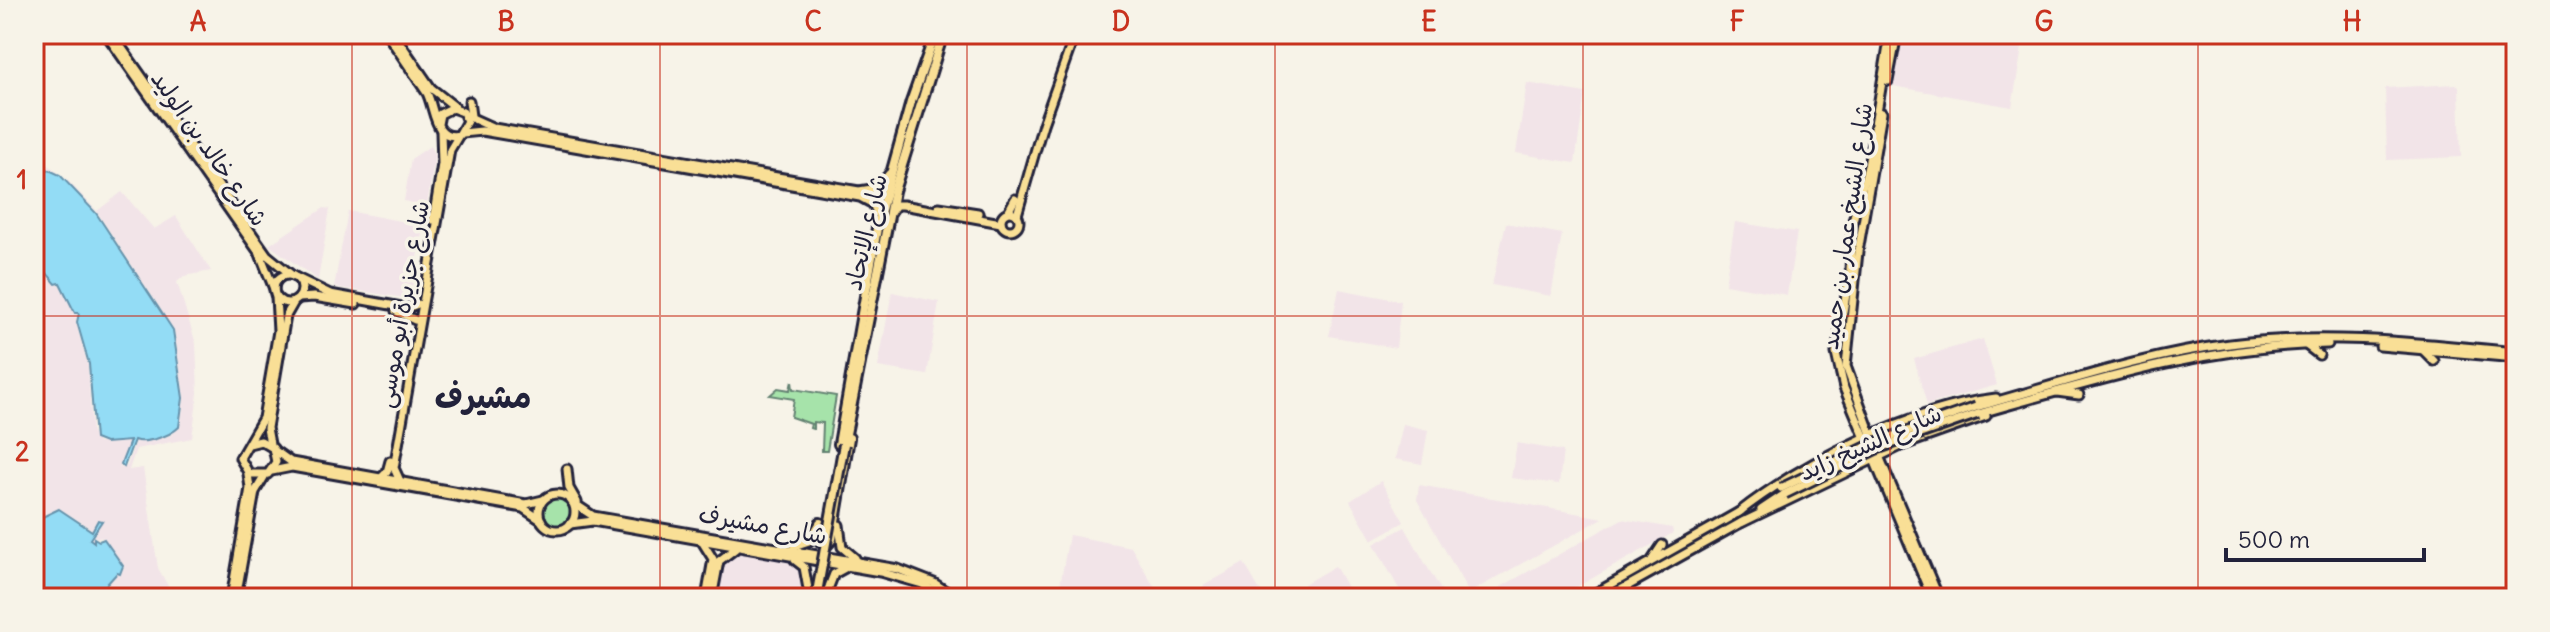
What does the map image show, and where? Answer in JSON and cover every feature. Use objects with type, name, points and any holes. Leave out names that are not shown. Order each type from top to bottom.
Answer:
[{"type":"highway","name":"شارع الإتحاد","points":[[841,444],[883,217],[943,34]]},
{"type":"highway","name":"شارع الإتحاد","points":[[841,444],[849,416],[891,172],[933,36]]},
{"type":"highway","points":[[936,54],[936,74]]},
{"type":"highway","points":[[820,523],[820,541],[828,545],[846,456],[849,416]]},
{"type":"highway","points":[[818,598],[841,444]]},
{"type":"main road","name":"شارع خالد بن الوليد","points":[[106,34],[267,255],[295,277],[330,294],[400,309]]},
{"type":"main road","name":"شارع خالد بن الوليد","points":[[112,34],[262,257],[275,293],[278,331],[263,418],[249,444]]},
{"type":"main road","points":[[866,195],[883,217],[900,204],[1001,223],[1007,230],[1015,229],[1067,45],[1073,34]]},
{"type":"main road","points":[[1001,223],[1073,34]]},
{"type":"main road","name":"شارع الشيخ عمار بن حميد","points":[[1859,412],[1845,390],[1837,365],[1839,331],[1847,313],[1858,237],[1861,189],[1886,77],[1890,34]]},
{"type":"main road","name":"شارع الشيخ عمار بن حميد","points":[[1891,47],[1897,34]]},
{"type":"main road","name":"شارع جزيرة أبو موسى","points":[[392,36],[431,88],[457,108]]},
{"type":"main road","name":"شارع جزيرة أبو موسى","points":[[381,478],[388,470],[396,443],[441,188],[442,150],[439,128],[427,93],[392,36]]},
{"type":"main road","name":"شارع الشيخ عمار بن حميد","points":[[1886,77],[1880,131],[1847,289],[1846,366],[1859,412],[1932,598]]},
{"type":"main road","points":[[461,134],[469,116],[469,101]]},
{"type":"main road","points":[[585,146],[479,130],[449,137],[439,128],[443,111],[457,108],[494,128],[866,195],[878,188],[891,172]]},
{"type":"main road","points":[[1870,124],[1878,113]]},
{"type":"main road","points":[[1880,131],[1886,123]]},
{"type":"main road","name":"شارع جزيرة أبو موسى","points":[[400,481],[393,471],[415,320],[451,147],[461,134]]},
{"type":"main road","points":[[432,138],[442,150]]},
{"type":"main road","points":[[1871,178],[1875,191]]},
{"type":"main road","points":[[1852,197],[1861,189]]},
{"type":"main road","points":[[894,191],[906,201],[992,216],[1006,213],[1017,215]]},
{"type":"main road","points":[[1858,237],[1864,253]]},
{"type":"main road","points":[[1845,250],[1851,263]]},
{"type":"main road","points":[[242,551],[256,488],[276,459],[267,424],[286,316],[297,300],[302,288],[295,277],[281,277],[275,293],[286,304],[297,300],[319,297],[400,309],[418,304]]},
{"type":"main road","points":[[1840,298],[1847,289]]},
{"type":"main road","points":[[400,309],[415,320]]},
{"type":"main road","points":[[1835,321],[1839,331]]},
{"type":"main road","points":[[1606,598],[1741,527],[1784,495],[1886,438],[2157,357],[2252,342],[2362,340],[2516,352]]},
{"type":"main road","points":[[2304,344],[2319,355]]},
{"type":"main road","points":[[2014,400],[2195,356],[2304,344],[2422,349],[2516,358]]},
{"type":"main road","points":[[2422,349],[2434,361]]},
{"type":"main road","points":[[2183,367],[2195,356]]},
{"type":"main road","points":[[1843,400],[1845,390]]},
{"type":"main road","points":[[2055,392],[2079,395]]},
{"type":"main road","name":"شارع الشيخ زايد","points":[[1784,495],[1850,468],[1885,432],[1894,428],[1975,402],[2014,400]]},
{"type":"main road","name":"شارع الشيخ زايد","points":[[1738,513],[1849,447],[1872,445],[1890,451],[2014,400]]},
{"type":"main road","points":[[1859,412],[1877,428],[1894,428]]},
{"type":"main road","points":[[1836,454],[1857,436],[1859,412]]},
{"type":"main road","points":[[1951,428],[1961,429]]},
{"type":"main road","points":[[234,598],[251,485],[240,458],[249,444],[261,441],[288,461],[400,481],[430,489],[526,509],[555,530],[570,524],[575,514],[572,502],[560,494],[526,504],[430,489],[292,467],[257,477],[246,472]]},
{"type":"main road","points":[[1872,445],[1887,450],[1901,446]]},
{"type":"main road","points":[[1841,473],[1867,464],[1883,472],[1890,451]]},
{"type":"main road","points":[[567,469],[569,488],[575,500],[585,509],[606,517]]},
{"type":"main road","points":[[1793,470],[1806,470]]},
{"type":"main road","name":"شارع الشيخ عمار بن حميد","points":[[1883,472],[1939,598]]},
{"type":"main road","points":[[1573,596],[1591,596],[1738,513],[1784,495]]},
{"type":"main road","points":[[541,520],[539,512],[543,500]]},
{"type":"main road","name":"شارع مشيرف","points":[[572,502],[585,513],[792,549],[841,566],[915,582],[947,595]]},
{"type":"main road","name":"شارع مشيرف","points":[[570,524],[588,520],[766,554]]},
{"type":"main road","points":[[792,549],[809,541],[820,523]]},
{"type":"main road","points":[[839,525],[841,544],[848,554],[883,566]]},
{"type":"main road","points":[[702,541],[710,549],[713,559],[709,598]]},
{"type":"main road","points":[[1647,565],[1662,545]]},
{"type":"main road","points":[[1698,548],[1710,547]]},
{"type":"main road","points":[[709,598],[719,561],[727,552],[738,549]]},
{"type":"main road","points":[[766,554],[777,551],[821,558]]},
{"type":"main road","points":[[766,554],[800,562],[805,570],[808,589]]},
{"type":"main road","name":"شارع مشيرف","points":[[821,558],[883,566],[912,574],[947,595]]},
{"type":"main road","points":[[841,566],[841,562],[883,566]]},
{"type":"main road","points":[[818,598],[836,571],[855,568]]},
{"type":"main road","points":[[1615,598],[1626,587]]},
{"type":"main road","points":[[947,595],[956,598]]},
{"type":"shaded area","points":[[1903,34],[1939,34],[2022,48],[2012,107],[1893,86]]},
{"type":"shaded area","points":[[1527,83],[1585,93],[1575,163],[1516,153]]},
{"type":"shaded area","points":[[2459,86],[2461,157],[2387,160],[2385,88]]},
{"type":"shaded area","points":[[430,146],[435,156],[427,206],[404,201],[411,159]]},
{"type":"shaded area","points":[[34,153],[68,181],[97,211],[122,192],[154,229],[176,216],[211,271],[184,276],[177,282],[196,344],[198,393],[192,438],[136,449],[129,470],[143,468],[158,568],[168,586],[162,598],[97,598],[99,594],[95,594],[99,588],[100,593],[117,574],[121,574],[124,566],[104,538],[94,537],[94,542],[91,539],[102,521],[98,519],[93,530],[59,508],[34,520],[34,260],[56,285],[59,284],[77,314],[76,322],[88,365],[92,432],[98,443],[129,442],[120,468],[127,466],[135,441],[146,442],[171,435],[180,427],[184,398],[174,330],[97,212],[60,175],[34,162]]},
{"type":"shaded area","points":[[324,208],[330,209],[318,280],[269,245]]},
{"type":"shaded area","points":[[348,211],[421,225],[411,299],[334,287]]},
{"type":"shaded area","points":[[1735,222],[1797,232],[1787,295],[1725,284]]},
{"type":"shaded area","points":[[1506,223],[1562,234],[1551,296],[1492,285]]},
{"type":"shaded area","points":[[1339,289],[1401,301],[1396,348],[1329,336]]},
{"type":"shaded area","points":[[892,292],[939,302],[927,375],[878,367]]},
{"type":"shaded area","points":[[1983,339],[1997,385],[1927,405],[1914,359]]},
{"type":"shaded area","points":[[1403,424],[1428,430],[1422,464],[1395,459]]},
{"type":"shaded area","points":[[1517,443],[1563,451],[1559,484],[1511,478]]},
{"type":"shaded area","points":[[1381,481],[1404,522],[1372,540],[1350,501]]},
{"type":"shaded area","points":[[1419,485],[1603,518],[1469,593],[1417,500]]},
{"type":"shaded area","points":[[1622,519],[1672,528],[1673,533],[1557,598],[1481,598]]},
{"type":"shaded area","points":[[1405,527],[1446,598],[1404,598],[1374,544]]},
{"type":"shaded area","points":[[1069,535],[1131,547],[1156,590],[1143,598],[1063,598],[1059,591]]},
{"type":"shaded area","points":[[733,552],[802,563],[805,598],[714,598],[720,560]]},
{"type":"shaded area","points":[[1244,563],[1262,594],[1255,598],[1209,598],[1203,586]]},
{"type":"shaded area","points":[[1335,566],[1353,598],[1312,598],[1304,584]]},
{"type":"green space","points":[[792,381],[793,389],[836,396],[827,451],[822,451],[823,423],[813,422],[813,429],[810,428],[811,424],[791,417],[794,399],[770,395],[778,388],[790,390]]},
{"type":"green space","points":[[556,495],[567,500],[572,511],[567,522],[556,527],[545,522],[540,511],[545,500]]},
{"type":"water","points":[[34,163],[60,175],[96,213],[173,330],[183,398],[179,427],[156,439],[134,440],[124,467],[121,464],[130,441],[105,443],[95,439],[89,364],[77,322],[79,313],[75,313],[60,283],[56,284],[34,258]]},
{"type":"water","points":[[59,509],[92,531],[98,520],[102,521],[90,539],[94,542],[94,538],[99,541],[104,539],[123,566],[120,574],[117,573],[99,593],[99,587],[96,598],[34,598],[34,521]]},
{"type":"district","name":"مشيرف","points":[[483,396]]}]
